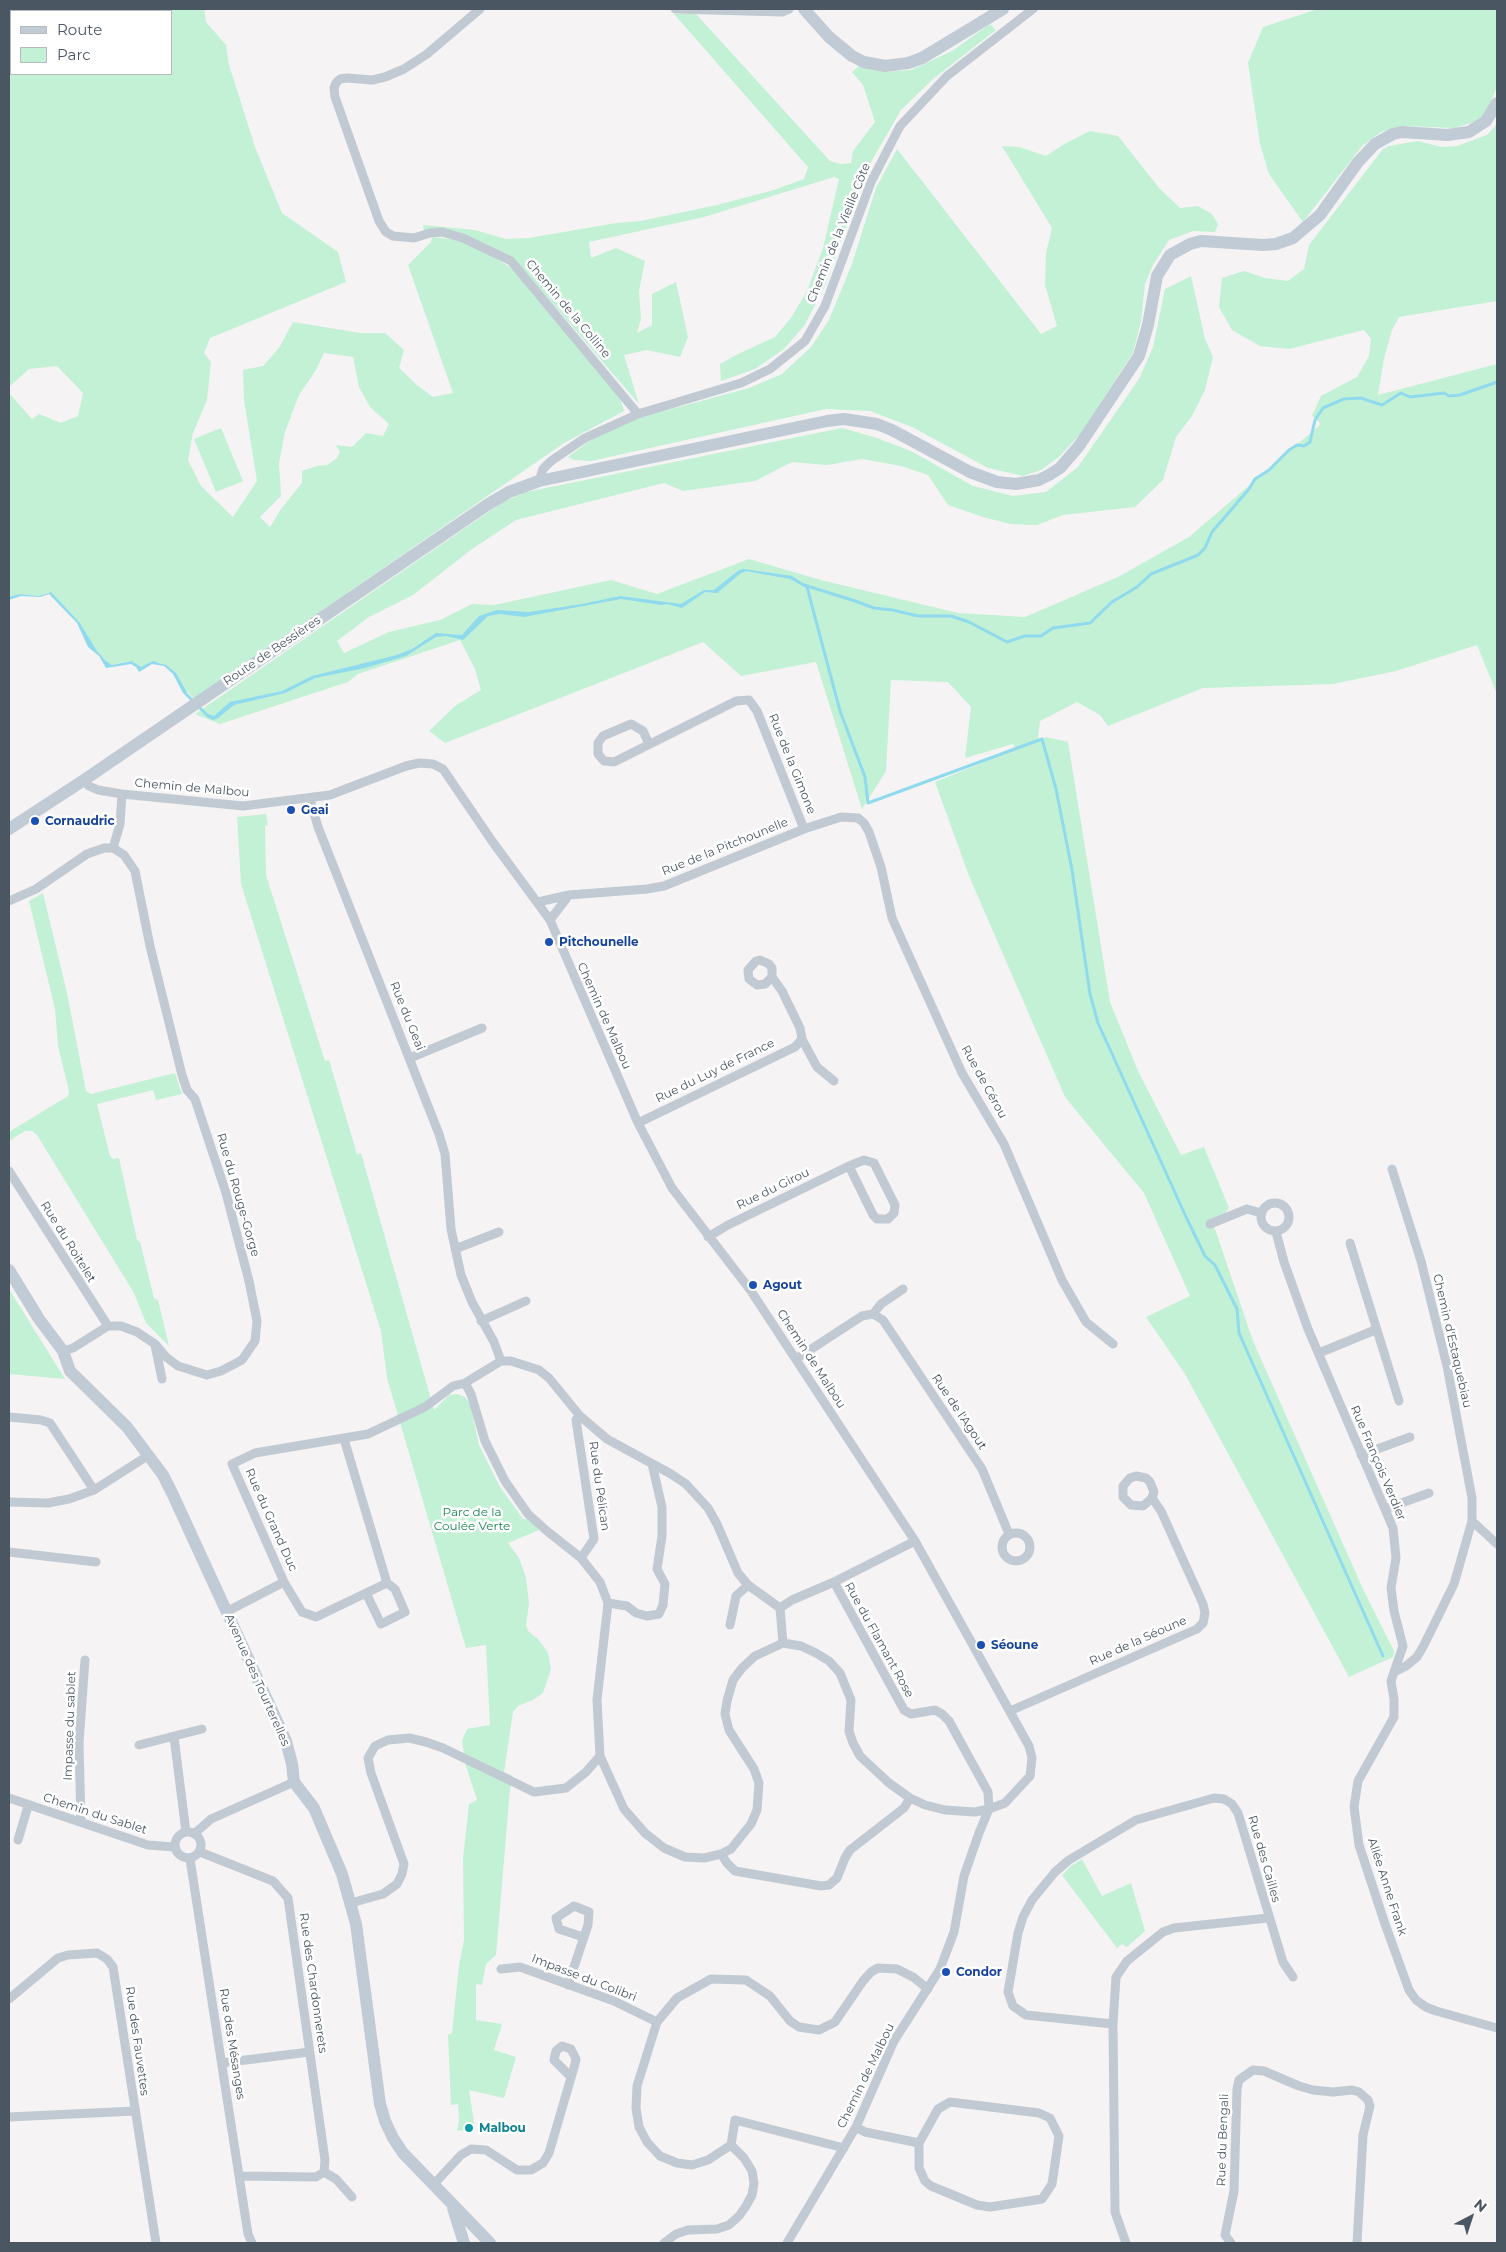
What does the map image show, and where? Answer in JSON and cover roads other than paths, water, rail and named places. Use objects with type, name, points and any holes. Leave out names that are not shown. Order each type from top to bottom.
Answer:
[{"type":"main road","points":[[804,9],[846,53],[864,62],[885,66],[908,63],[922,58],[1003,9]]},
{"type":"main road","name":"Route de Bessières","points":[[9,829],[195,705],[487,505],[509,492],[539,480],[844,419],[877,424],[892,430],[970,472],[997,482],[1016,484],[1039,480],[1049,475],[1070,458],[1133,368],[1144,346],[1156,276],[1170,255],[1179,248],[1201,241],[1263,245],[1276,244],[1293,238],[1320,214],[1358,162],[1376,144],[1393,134],[1402,132],[1448,135],[1469,132],[1486,121],[1497,102]]},
{"type":"main road","name":"Avenue des Tourterelles","points":[[9,1270],[39,1318],[63,1351],[70,1371],[126,1427],[149,1455],[173,1495],[286,1741],[294,1782],[314,1808],[322,1823],[342,1874],[356,1924],[379,2094],[385,2120],[392,2138],[403,2153],[434,2184],[452,2206],[490,2243]]},
{"type":"main road","name":"Avenue des Tourterelles","points":[[452,2206],[464,2243]]},
{"type":"street","name":"Chemin de la Colline","points":[[480,9],[427,54],[404,69],[372,80],[347,78],[340,79],[336,83],[334,88],[336,97],[382,228],[394,236],[405,238],[414,238],[430,232],[442,232],[464,238],[510,261],[638,414]]},
{"type":"street","points":[[675,9],[782,12],[789,9]]},
{"type":"street","name":"Chemin de la Vieille Côte","points":[[539,480],[543,469],[551,461],[585,438],[638,414],[741,383],[770,369],[804,341],[825,306],[871,182],[900,126],[947,76],[1033,9]]},
{"type":"street","name":"Rue de la Gimone","points":[[649,744],[643,731],[631,724],[602,736],[598,743],[598,754],[604,761],[614,762],[736,701],[749,700],[757,711],[804,829]]},
{"type":"street","name":"Chemin de Malbou","points":[[84,780],[89,786],[98,790],[122,794],[243,806],[330,795],[406,766],[433,764],[443,768],[492,841],[550,920],[638,1122],[672,1188],[740,1276],[915,1541],[1029,1746],[1032,1769],[1024,1784],[1005,1803],[990,1809],[978,1833],[964,1876],[954,1932],[940,1969],[894,2041],[856,2127],[787,2243]]},
{"type":"street","points":[[9,901],[36,889],[87,854],[104,848],[113,848],[120,824],[122,794]]},
{"type":"street","name":"Rue du Geai","points":[[310,799],[318,827],[410,1058],[445,1154],[455,1249],[461,1275],[494,1342],[501,1362]]},
{"type":"street","name":"Rue de la Pitchounelle","points":[[538,902],[569,895],[647,890],[664,886],[804,829],[841,817],[858,818]]},
{"type":"street","name":"Rue de Cérou","points":[[858,818],[864,823],[869,832],[881,867],[892,918],[962,1073],[1004,1144],[1062,1280],[1086,1322],[1113,1344]]},
{"type":"street","name":"Rue du Rouge-Gorge","points":[[108,1326],[121,1326],[129,1329],[155,1344],[166,1357],[178,1366],[207,1375],[242,1360],[255,1341],[257,1321],[250,1281],[226,1193],[195,1099],[187,1090],[182,1075],[150,946],[135,872],[124,855],[113,848]]},
{"type":"street","points":[[550,920],[569,895]]},
{"type":"street","points":[[772,977],[782,991],[816,1067],[834,1080]]},
{"type":"street","points":[[410,1058],[482,1028]]},
{"type":"street","name":"Rue du Luy de France","points":[[638,1122],[795,1046],[802,1039]]},
{"type":"street","name":"Rue du Girou","points":[[708,1237],[849,1166],[864,1160],[874,1163],[895,1205],[894,1213],[888,1219],[877,1219],[873,1215],[849,1166]]},
{"type":"street","name":"Chemin d'Estaquebiau","points":[[1392,1169],[1421,1261],[1447,1366],[1472,1498],[1472,1521],[1454,1584],[1424,1645],[1416,1657],[1406,1666],[1393,1672]]},
{"type":"street","name":"Rue du Roitelet","points":[[9,1171],[108,1326]]},
{"type":"street","points":[[1271,1203],[1284,1206],[1289,1214],[1289,1219],[1285,1228],[1276,1232],[1267,1230],[1263,1226],[1261,1213],[1271,1203]]},
{"type":"street","points":[[1210,1224],[1247,1209],[1261,1213]]},
{"type":"street","points":[[455,1249],[499,1232]]},
{"type":"street","name":"Rue François Verdier","points":[[1276,1232],[1284,1262],[1361,1455],[1393,1528],[1396,1558],[1391,1588],[1403,1646],[1393,1672]]},
{"type":"street","points":[[1350,1243],[1398,1401]]},
{"type":"street","points":[[796,1359],[862,1316],[873,1314],[881,1304],[903,1289]]},
{"type":"street","points":[[482,1321],[526,1301]]},
{"type":"street","name":"Rue de l'Agout","points":[[873,1314],[883,1320],[982,1470],[1009,1534]]},
{"type":"street","points":[[63,1351],[73,1348],[108,1326]]},
{"type":"street","points":[[1320,1353],[1375,1330]]},
{"type":"street","points":[[155,1344],[162,1379]]},
{"type":"street","points":[[501,1362],[511,1361],[539,1370],[549,1378],[580,1416],[607,1439],[686,1484],[708,1508],[726,1542],[738,1573],[748,1585],[780,1608],[783,1643]]},
{"type":"street","name":"Rue du Grand Duc","points":[[387,1583],[316,1617],[302,1612],[284,1582],[232,1464],[256,1454],[368,1434],[425,1407],[445,1391],[464,1383],[501,1362]]},
{"type":"street","points":[[464,1383],[471,1394],[485,1441],[505,1481],[528,1514],[547,1532],[581,1558],[600,1582],[608,1603],[597,1700],[600,1756],[624,1809],[645,1833],[664,1848],[685,1857],[704,1858],[721,1854],[732,1848],[751,1824],[758,1810],[759,1783],[754,1770],[729,1730],[725,1714],[729,1692],[737,1674],[755,1656],[783,1643],[801,1646],[816,1653],[828,1661],[840,1673],[851,1700],[849,1731],[852,1743],[860,1756],[872,1768],[910,1798],[945,1810],[975,1812],[990,1809]]},
{"type":"street","name":"Rue du Pélican","points":[[580,1416],[576,1420],[594,1539],[581,1558]]},
{"type":"street","points":[[9,1417],[41,1420],[50,1423],[94,1490]]},
{"type":"street","points":[[1361,1455],[1410,1437]]},
{"type":"street","points":[[344,1439],[387,1583],[395,1589],[405,1612],[382,1624],[366,1593]]},
{"type":"street","points":[[9,1502],[48,1503],[69,1499],[94,1490],[149,1455]]},
{"type":"street","points":[[608,1603],[626,1606],[636,1613],[647,1616],[659,1614],[663,1605],[666,1584],[657,1569],[662,1536],[662,1507],[652,1464]]},
{"type":"street","points":[[1385,1509],[1429,1493]]},
{"type":"street","name":"Rue de la Séoune","points":[[1010,1711],[1197,1630],[1203,1623],[1206,1613],[1203,1604],[1161,1511],[1152,1498]]},
{"type":"street","points":[[1472,1521],[1497,1544]]},
{"type":"street","name":"Rue du Flamant Rose","points":[[780,1608],[792,1600],[834,1582],[915,1541]]},
{"type":"street","points":[[9,1552],[96,1562]]},
{"type":"street","name":"Rue du Grand Duc","points":[[226,1612],[284,1582]]},
{"type":"street","name":"Rue du Flamant Rose","points":[[834,1582],[904,1710],[911,1714],[935,1710],[949,1721],[988,1792],[990,1809]]},
{"type":"street","points":[[730,1625],[736,1596],[748,1585]]},
{"type":"street","name":"Impasse du sablet","points":[[81,1822],[79,1743],[85,1660]]},
{"type":"street","name":"Allée Anne Frank","points":[[1393,1672],[1391,1681],[1394,1717],[1358,1781],[1354,1807],[1359,1845],[1409,1990],[1416,2000],[1426,2008],[1497,2028]]},
{"type":"street","points":[[139,1745],[202,1729]]},
{"type":"street","points":[[174,1737],[190,1833],[200,1840],[200,1852],[190,1859],[180,1857],[174,1847],[177,1837],[190,1833],[211,1819],[294,1782]]},
{"type":"street","points":[[351,1903],[383,1894],[397,1884],[404,1864],[371,1773],[368,1758],[375,1746],[388,1740],[399,1738],[426,1742],[443,1748],[534,1792],[566,1788],[586,1772],[600,1756]]},
{"type":"street","name":"Chemin du Sablet","points":[[9,1798],[148,1845],[174,1847]]},
{"type":"street","points":[[721,1854],[727,1864],[735,1871],[821,1886],[829,1884],[837,1878],[850,1850],[904,1808],[910,1798]]},
{"type":"street","name":"Rue des Cailles","points":[[1113,2024],[1026,2015],[1018,2010],[1009,2000],[1008,1992],[1018,1932],[1023,1917],[1032,1900],[1049,1879],[1069,1860],[1136,1820],[1214,1798],[1224,1799],[1232,1804],[1238,1813],[1268,1918],[1283,1962],[1292,1977]]},
{"type":"street","points":[[18,1840],[28,1806]]},
{"type":"street","name":"Rue des Chardonnerets","points":[[200,1852],[273,1881],[288,1898],[325,2160],[324,2172]]},
{"type":"street","name":"Rue des Mésanges","points":[[190,1859],[240,2176],[247,2238],[252,2243]]},
{"type":"street","name":"Rue des Cailles","points":[[1126,2243],[1115,2212],[1113,2024],[1116,1977],[1121,1968],[1163,1932],[1174,1928],[1268,1918]]},
{"type":"street","points":[[568,1985],[583,1937]]},
{"type":"street","name":"Rue des Fauvettes","points":[[9,2000],[58,1958],[68,1954],[97,1954],[107,1959],[113,1967],[156,2243]]},
{"type":"street","name":"Impasse du Colibri","points":[[501,1969],[520,1967],[614,2002],[656,2022]]},
{"type":"street","points":[[844,2148],[735,2120],[731,2146],[708,2160],[692,2165],[677,2164],[660,2156],[647,2142],[639,2127],[636,2108],[637,2086],[656,2022],[677,1998],[712,1979],[746,1980],[770,1996],[790,2021],[808,2030],[819,2030],[835,2022],[844,2013],[863,1980],[878,1968],[897,1969],[913,1977],[928,1989]]},
{"type":"street","points":[[222,2063],[309,2052]]},
{"type":"street","name":"Rue du Bengali","points":[[1231,2243],[1225,2235],[1234,2191],[1237,2089],[1240,2080],[1253,2070],[1264,2072],[1313,2090],[1333,2092],[1352,2090],[1359,2092],[1368,2100],[1370,2106],[1363,2135],[1357,2243]]},
{"type":"street","points":[[434,2184],[461,2154],[471,2149],[486,2150],[517,2170],[531,2170],[543,2163],[549,2153],[571,2077]]},
{"type":"street","points":[[950,2102],[1039,2113],[1050,2118],[1059,2136],[1052,2184],[1042,2199],[990,2207],[977,2206],[931,2186],[925,2181],[919,2168],[918,2143],[938,2109],[950,2102]]},
{"type":"street","points":[[9,2117],[134,2111]]},
{"type":"street","points":[[856,2127],[865,2132],[918,2143]]},
{"type":"street","points":[[664,2243],[676,2234],[688,2230],[717,2229],[729,2225],[746,2206],[752,2195],[752,2171],[744,2158],[731,2146]]},
{"type":"street","points":[[240,2176],[316,2178],[324,2172],[336,2179],[352,2197]]},
{"type":"water","points":[[744,569],[792,576],[806,585],[808,589],[790,579],[746,571],[717,593],[705,592],[682,608],[667,604],[661,605],[621,599],[524,617],[500,614],[488,616],[463,640],[446,636],[436,637],[406,656],[365,668],[315,678],[285,693],[234,705],[213,720],[207,717],[183,693],[173,674],[164,666],[152,664],[139,672],[131,664],[106,668],[99,656],[88,647],[77,623],[49,594],[40,597],[21,596],[9,600],[9,597],[19,594],[39,596],[51,592],[80,623],[97,651],[106,661],[112,665],[132,661],[141,667],[153,661],[166,665],[176,673],[188,694],[208,714],[214,716],[230,702],[282,691],[312,676],[397,655],[412,649],[436,633],[462,635],[479,616],[497,610],[529,612],[620,596],[681,604],[704,590],[714,590],[739,570]]},
{"type":"waterway","points":[[804,585],[874,608],[918,616],[951,616],[969,622],[1007,642],[1025,636],[1041,636],[1053,628],[1090,623],[1112,602],[1137,587],[1151,574],[1198,555],[1205,548],[1212,532],[1249,489],[1255,479],[1269,470],[1289,450],[1297,445],[1304,446],[1310,442],[1315,420],[1323,408],[1344,399],[1361,398],[1382,405],[1401,393],[1410,397],[1444,393],[1449,396],[1460,395],[1497,382]]},
{"type":"waterway","points":[[807,587],[840,711],[865,777],[868,803],[1042,739],[1056,789],[1072,870],[1090,994],[1098,1023],[1187,1219],[1205,1256],[1215,1265],[1237,1309],[1239,1333],[1383,1656]]},
{"type":"place","name":"Geai","points":[[291,810]]},
{"type":"place","name":"Cornaudric","points":[[35,821]]},
{"type":"place","name":"Pitchounelle","points":[[549,942]]},
{"type":"place","name":"Agout","points":[[753,1285]]},
{"type":"place","name":"Séoune","points":[[981,1645]]},
{"type":"place","name":"Condor","points":[[946,1972]]},
{"type":"place","name":"Malbou","points":[[469,2128]]},
{"type":"park label","name":"Parc de la Coulée Verte","points":[[472,1519]]}]
